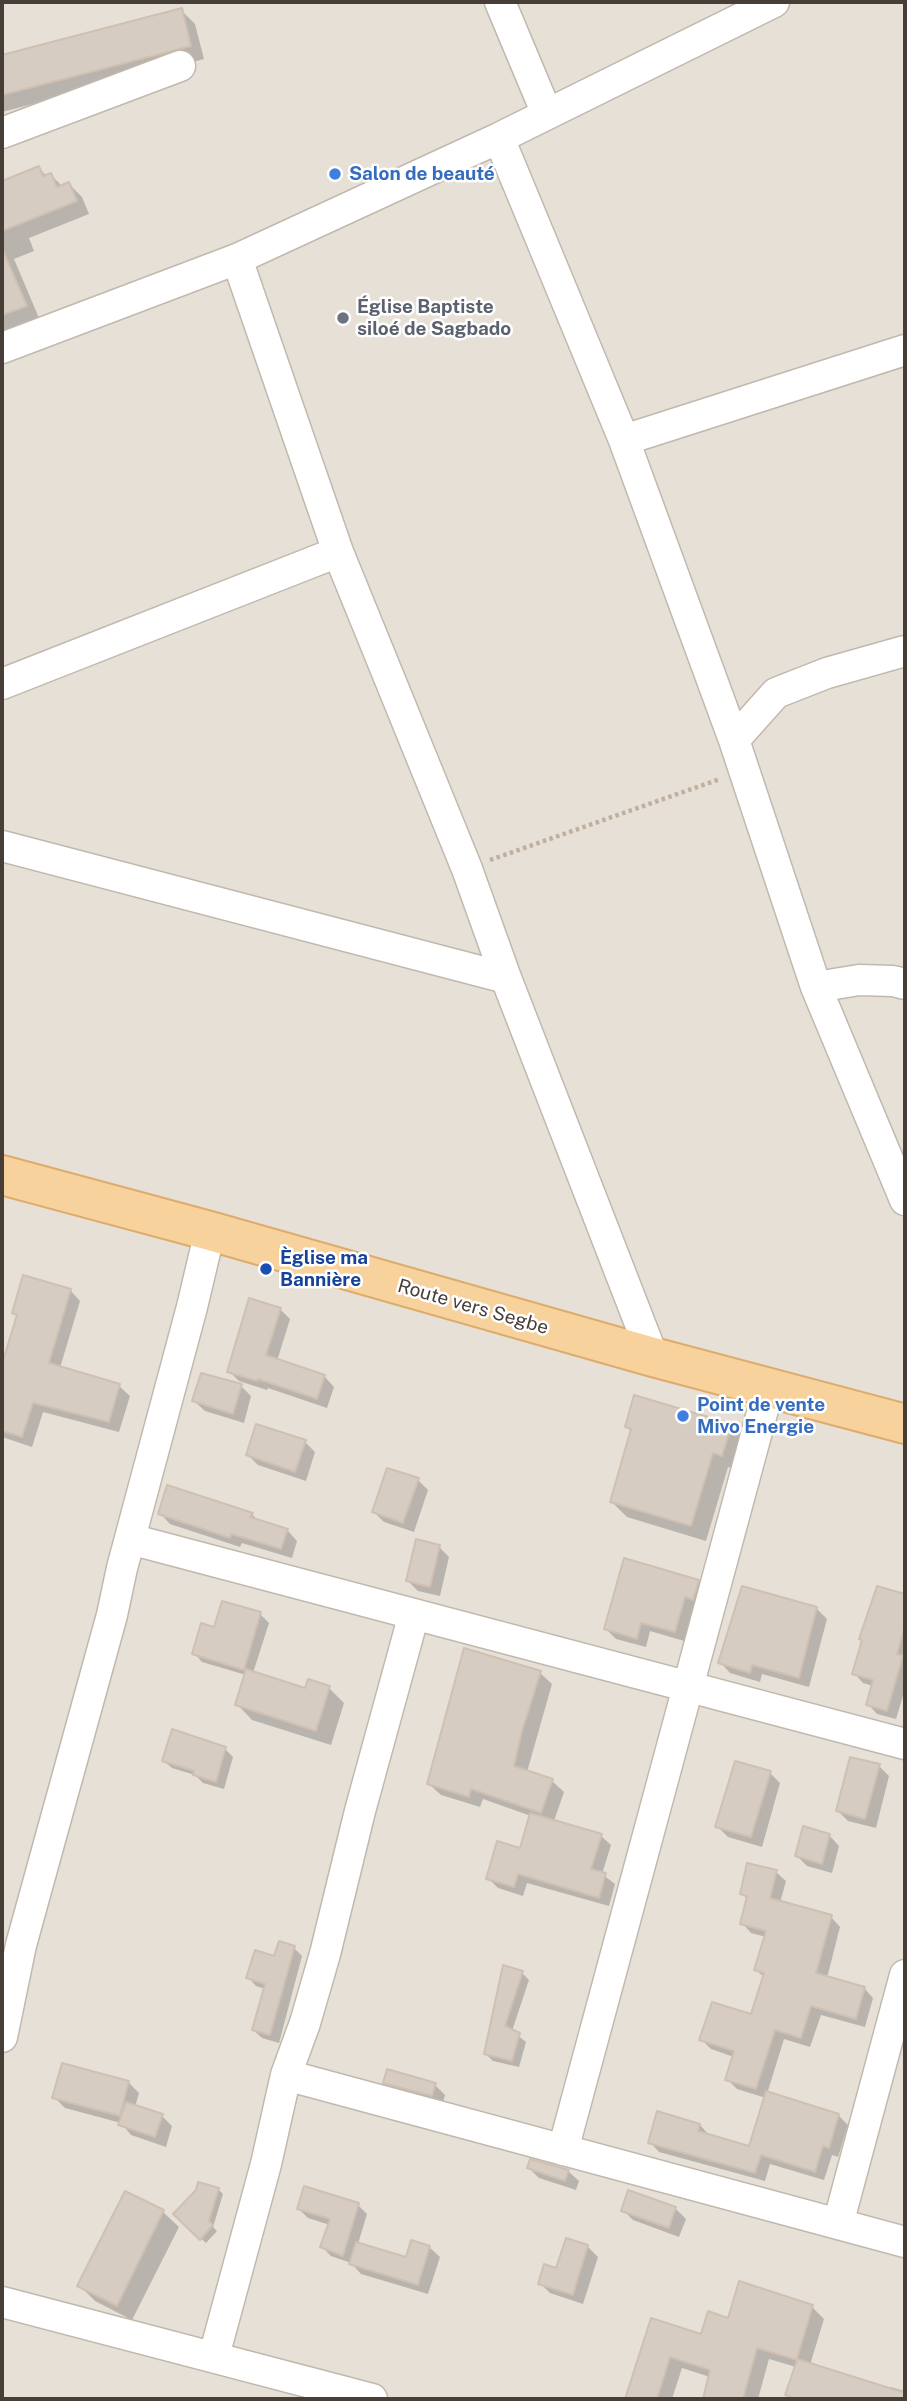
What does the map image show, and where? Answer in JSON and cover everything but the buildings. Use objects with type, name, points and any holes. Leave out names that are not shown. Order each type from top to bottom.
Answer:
[{"type":"main road","name":"Route vers Segbe","points":[[2,1175],[653,1357],[905,1424]]},
{"type":"street","points":[[500,2],[547,114]]},
{"type":"street","points":[[2,348],[237,259],[499,138],[770,3]]},
{"type":"street","points":[[2,133],[180,66]]},
{"type":"street","points":[[499,138],[624,440],[734,740],[816,987],[905,1200]]},
{"type":"street","points":[[237,259],[338,552],[467,869],[506,978],[653,1357]]},
{"type":"street","points":[[624,440],[905,350]]},
{"type":"street","points":[[2,684],[338,552]]},
{"type":"street","points":[[734,740],[776,693],[827,673],[905,651]]},
{"type":"street","points":[[2,846],[506,978]]},
{"type":"street","points":[[816,987],[859,980],[905,984]]},
{"type":"street","points":[[2,2037],[6,1995],[102,1653],[192,1307],[209,1231]]},
{"type":"street","points":[[563,2150],[769,1387]]},
{"type":"street","points":[[130,1539],[905,1744]]},
{"type":"street","points":[[214,2356],[266,2164],[286,2075],[305,2023],[325,1954],[360,1811],[414,1614]]},
{"type":"street","points":[[838,2224],[905,1975]]},
{"type":"street","points":[[286,2075],[905,2242]]},
{"type":"street","points":[[2,2302],[372,2399]]},
{"type":"path","points":[[467,869],[744,771]]},
{"type":"shaded area","points":[[2,2],[905,2],[905,2399],[2,2399]]},
{"type":"place","name":"Salon de beauté","points":[[335,174]]},
{"type":"place","name":"Église Baptiste siloé de Sagbado","points":[[343,318]]},
{"type":"place","name":"Èglise ma Bannière","points":[[266,1269]]},
{"type":"place","name":"Point de vente Mivo Energie","points":[[683,1416]]}]
